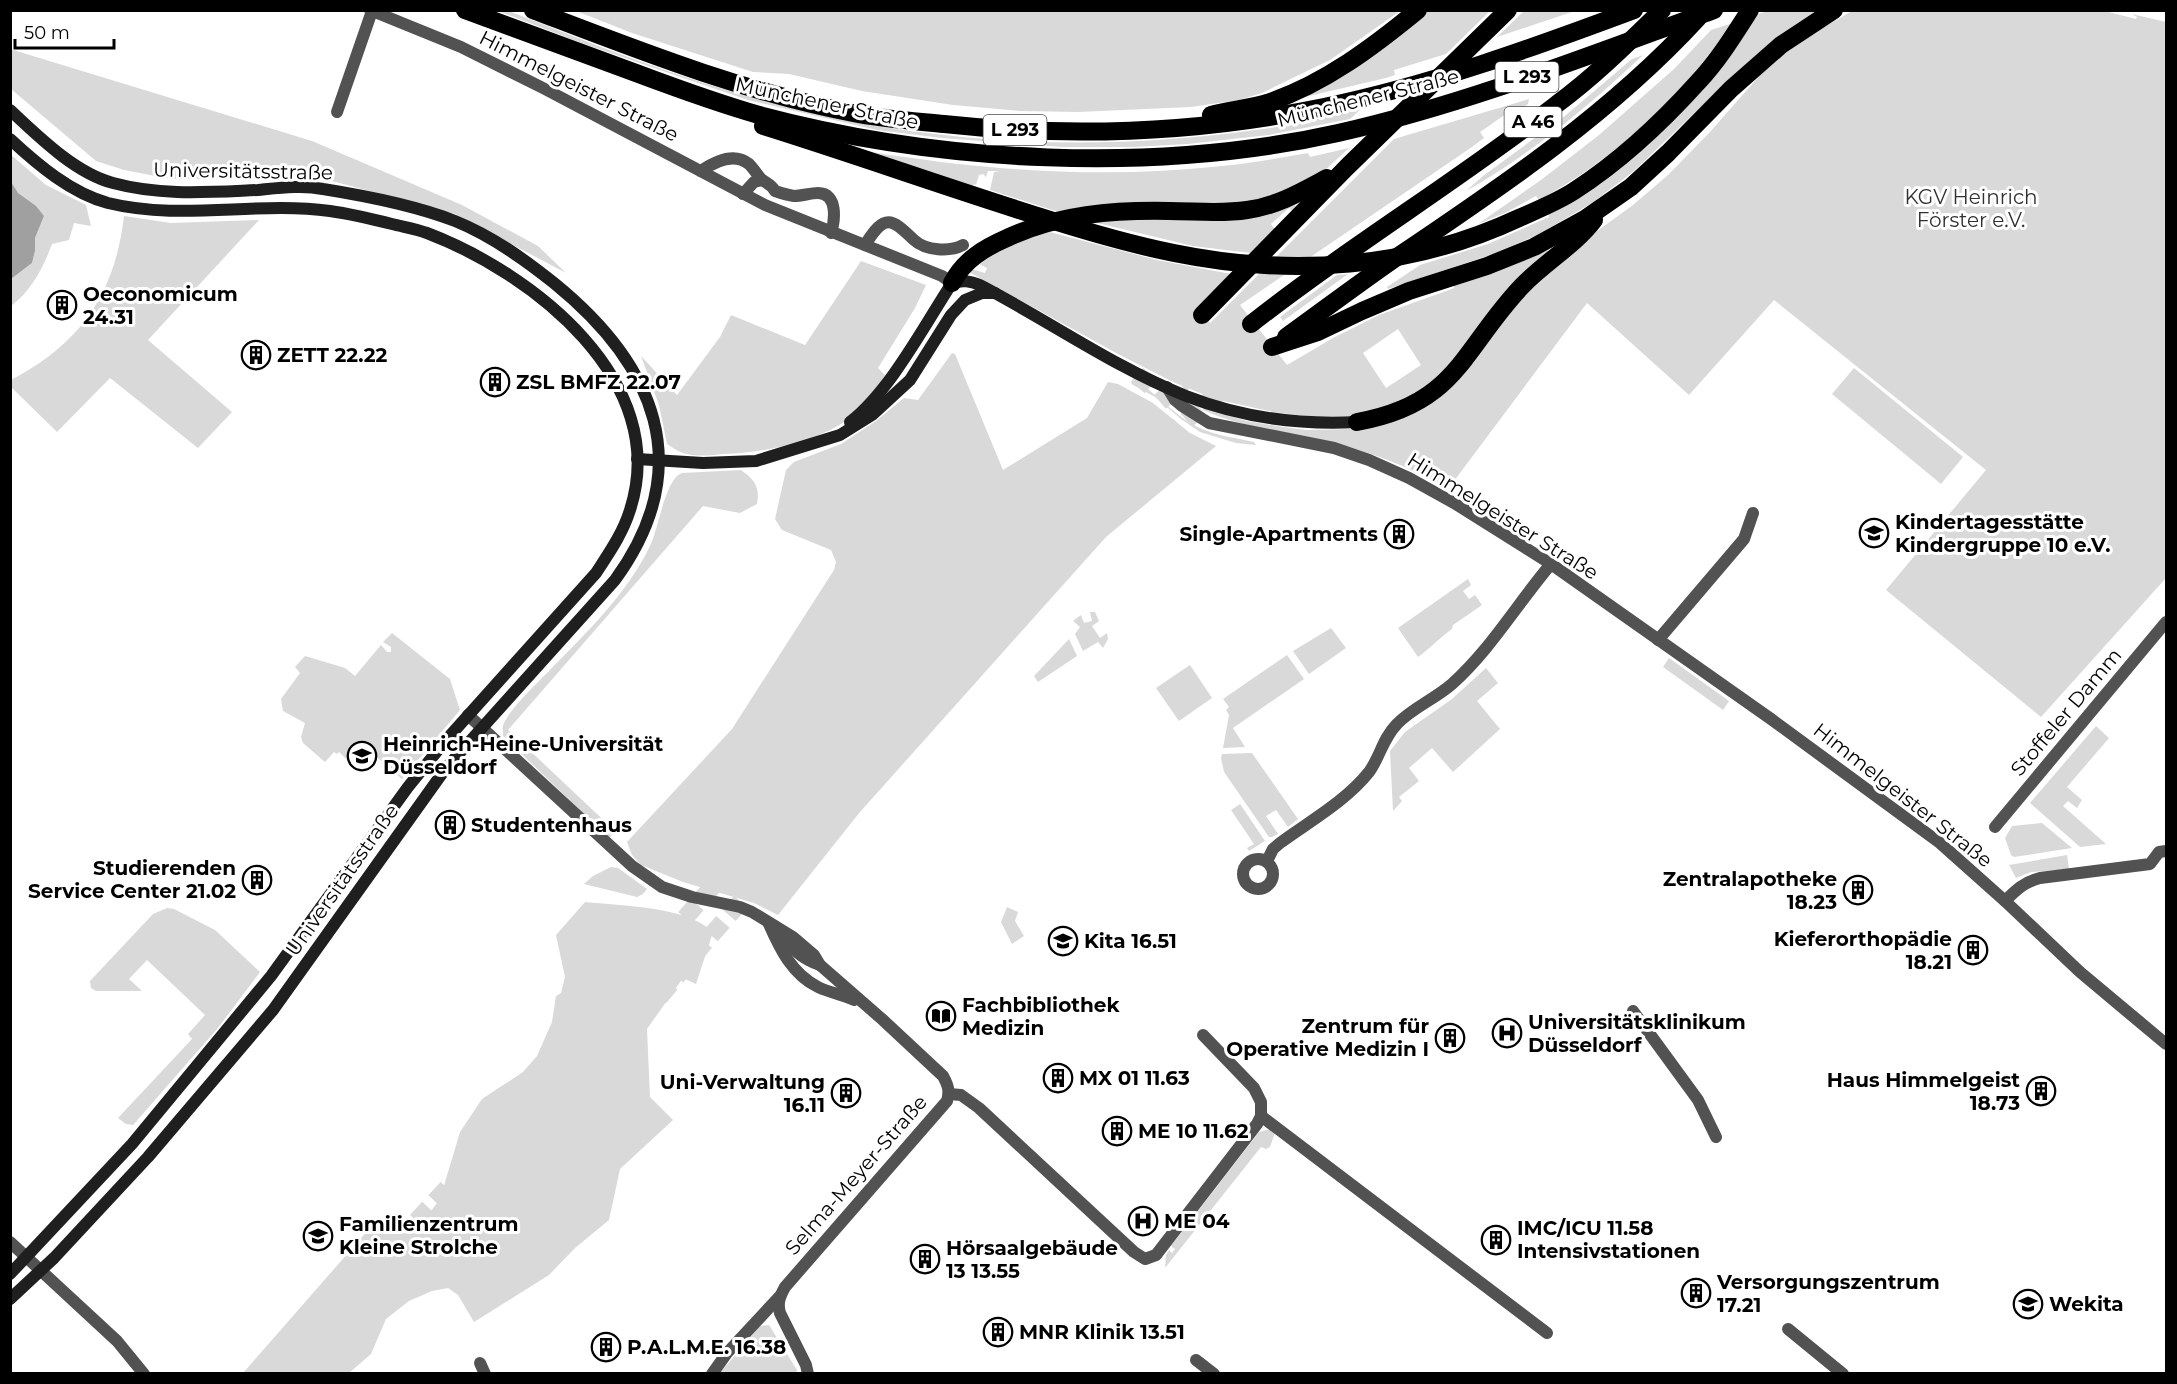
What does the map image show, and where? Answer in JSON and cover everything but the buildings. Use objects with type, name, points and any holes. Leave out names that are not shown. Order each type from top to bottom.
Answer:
[{"type":"highway","name":"Münchener Straße","points":[[465,10],[702,98],[760,115],[876,141],[967,152],[1047,156],[1174,157],[1251,148],[1337,133],[1412,114],[1490,90],[1714,10]]},
{"type":"highway","name":"Münchener Straße","points":[[533,10],[668,61],[747,87],[854,113],[978,128],[1054,133],[1176,129],[1242,122],[1325,107],[1482,63],[1634,10]]},
{"type":"highway","points":[[1176,129],[1216,114],[1269,102],[1306,86],[1357,57],[1418,10]]},
{"type":"highway","name":"L 293","points":[[1347,167],[1508,10]]},
{"type":"highway","name":"A 46","points":[[1251,324],[1303,283],[1480,162],[1559,103],[1612,58],[1662,10]]},
{"type":"highway","name":"A 46","points":[[1602,209],[1534,247],[1487,266],[1409,291],[1362,310],[1318,332],[1272,347],[1486,197],[1584,124],[1634,80],[1705,10]]},
{"type":"highway","points":[[702,98],[718,112],[727,116],[1115,240],[1175,254],[1230,263],[1306,267],[1381,261],[1474,237],[1542,208],[1572,192],[1624,153],[1669,113],[1700,80],[1750,10]]},
{"type":"highway","points":[[1358,423],[1397,413],[1418,403],[1451,377],[1514,294],[1532,276],[1579,237],[1602,209],[1661,159],[1754,68],[1781,45],[1834,10]]},
{"type":"highway","points":[[952,283],[962,268],[978,253],[1025,230],[1080,216],[1109,212],[1246,210],[1272,205],[1300,194],[1347,167]]},
{"type":"highway","points":[[1202,315],[1347,167]]},
{"type":"street","name":"Himmelgeister Straße","points":[[337,112],[371,11],[461,47],[765,205],[942,276],[952,283],[962,280],[970,281],[996,293],[1085,345],[1167,387],[1174,400],[1209,423],[1335,448],[1409,478],[1454,503],[1551,564],[1771,719],[1940,843],[2006,901],[2080,972],[2166,1044]]},
{"type":"street","name":"Universitätsstraße","points":[[10,110],[70,162],[110,182],[170,193],[320,188],[402,205],[456,222],[497,242],[518,254],[583,307],[612,339],[639,379],[655,425],[659,459],[653,511],[630,560],[595,603],[446,768],[273,1011],[148,1157],[41,1270],[10,1299]]},
{"type":"street","name":"Universitätsstraße","points":[[10,139],[31,159],[58,179],[108,203],[192,211],[241,211],[293,207],[331,211],[424,232],[458,246],[500,270],[546,302],[584,338],[620,389],[634,429],[638,459],[631,509],[611,552],[580,592],[468,716],[386,814],[290,951],[132,1144],[10,1274]]},
{"type":"street","points":[[701,171],[711,164],[734,158],[747,163],[762,180],[773,186],[775,191],[773,197],[765,205]]},
{"type":"street","points":[[743,194],[754,182],[762,180]]},
{"type":"street","points":[[775,191],[793,196],[825,194],[831,200],[834,208],[835,220],[831,232]]},
{"type":"street","points":[[865,245],[882,224],[889,222],[896,223],[914,240],[929,248],[955,249],[963,245]]},
{"type":"street","points":[[810,446],[852,420],[878,395],[952,283]]},
{"type":"street","points":[[952,283],[956,309]]},
{"type":"street","points":[[638,459],[703,463],[756,461],[840,435],[854,427],[896,394],[923,361],[956,309],[974,295],[982,292],[996,293]]},
{"type":"street","points":[[1167,387],[1212,405],[1270,418],[1308,422],[1358,423]]},
{"type":"street","points":[[1658,640],[1744,539],[1753,513]]},
{"type":"street","points":[[1267,861],[1273,849],[1330,808],[1371,770],[1381,746],[1398,723],[1452,685],[1476,661],[1551,564]]},
{"type":"street","points":[[580,592],[595,603]]},
{"type":"street","name":"Stoffeler Damm","points":[[1995,827],[2166,622]]},
{"type":"street","name":"Selma-Meyer-Straße","points":[[468,716],[632,866],[656,884],[692,897],[740,907],[793,937],[939,1072],[948,1086],[947,1101],[784,1287],[780,1296],[712,1374]]},
{"type":"street","points":[[2006,901],[2028,881],[2150,864],[2159,852],[2166,851]]},
{"type":"street","name":"Selma-Meyer-Straße","points":[[769,922],[781,950],[795,970],[817,987],[844,994],[863,1004]]},
{"type":"street","points":[[1633,1011],[1698,1100],[1716,1137]]},
{"type":"street","points":[[949,1094],[961,1095],[979,1108],[1110,1230],[1145,1259],[1156,1255],[1228,1163],[1261,1116],[1261,1102],[1254,1088],[1203,1035]]},
{"type":"street","points":[[1261,1116],[1547,1333]]},
{"type":"street","points":[[10,1242],[117,1341],[144,1374]]},
{"type":"street","points":[[780,1296],[778,1305],[780,1313],[806,1365],[808,1374]]},
{"type":"street","points":[[1788,1329],[1843,1374]]},
{"type":"street","points":[[1196,1360],[1214,1374]]},
{"type":"green space","points":[[1524,10],[1575,11],[1497,37]]},
{"type":"green space","name":"KGV Heinrich Förster e.V.","points":[[2101,10],[2136,19],[2137,17],[2132,14],[2166,22],[2166,578],[2041,717],[1886,590],[1986,470],[1774,300],[1689,395],[1587,303],[1448,489],[1417,472],[1366,452],[1314,438],[1244,424],[1203,410],[1204,408],[1247,421],[1307,430],[1372,427],[1452,386],[1475,361],[1520,296],[1589,237],[1633,205],[1668,175],[1761,74],[1783,55],[1814,33],[1852,11]]},
{"type":"green space","points":[[498,11],[509,11],[618,53],[767,102],[861,123],[917,132],[1029,142],[1142,141],[1268,128],[1361,109],[1350,119],[1269,135],[1187,144],[1063,147],[942,138],[877,130],[748,100],[584,44]]},
{"type":"green space","points":[[576,11],[1400,11],[1330,60],[1262,93],[1239,100],[1191,107],[1078,112],[1020,111],[953,105],[862,91],[789,74],[753,72],[632,33]]},
{"type":"green space","points":[[1428,11],[1490,11],[1446,54],[1394,70],[1395,75],[1386,78],[1292,100],[1388,44]]},
{"type":"green space","points":[[1769,11],[1819,11],[1737,72],[1634,171],[1592,203],[1539,234],[1505,250],[1388,289],[1387,287],[1420,265],[1488,244],[1549,217],[1548,212],[1565,203],[1757,14]]},
{"type":"green space","points":[[1736,22],[1671,99],[1623,143],[1569,182],[1539,200],[1536,196],[1507,212],[1478,224],[1541,180],[1599,135],[1674,69],[1711,30]]},
{"type":"green space","points":[[10,49],[312,141],[462,205],[538,246],[566,273],[455,214],[321,178],[171,179],[124,170],[96,161],[11,89]]},
{"type":"green space","points":[[1643,55],[1559,128],[1513,162],[1466,191],[1566,115],[1632,59]]},
{"type":"green space","points":[[1529,99],[1528,104],[1519,111],[1516,107],[1480,132],[1484,138],[1472,147],[1240,305],[1287,365],[1379,315],[1549,250],[1448,373],[1386,410],[1354,417],[1312,417],[1273,412],[1215,399],[1173,382],[1118,354],[969,272],[971,269],[985,273],[987,268],[977,263],[989,254],[1042,230],[1157,260],[1231,274],[1197,311],[1210,323],[1394,139]],"holes":[[[1398,329],[1421,365],[1386,388],[1363,353]]]},
{"type":"green space","points":[[1349,148],[1321,174],[1257,203],[1065,214],[990,190],[994,172],[1000,171],[988,171],[986,177],[983,174],[979,175],[976,185],[974,184],[972,188],[872,152],[1002,168],[1134,172],[1222,166],[1308,153],[1310,157]]},
{"type":"green space","points":[[10,154],[46,185],[86,205],[91,226],[74,223],[69,240],[52,244],[36,278],[11,306],[11,279],[32,263],[35,238],[44,216],[17,192],[11,183]]},
{"type":"green space","points":[[1294,204],[1297,208],[1293,212],[1289,208],[1271,224],[1275,230],[1251,253],[1193,246],[1089,221]]},
{"type":"green space","points":[[124,216],[171,223],[259,220],[148,340],[232,412],[198,448],[110,378],[57,432],[11,387],[11,380],[56,350],[75,333],[90,314],[112,269]]},
{"type":"green space","points":[[861,261],[926,285],[915,308],[878,368],[885,375],[859,411],[840,424],[809,439],[758,451],[701,456],[682,453],[667,444],[659,405],[641,356],[677,395],[720,337],[731,315],[805,345]]},
{"type":"green space","points":[[1348,274],[1283,321],[1280,317],[1337,275]]},
{"type":"green space","points":[[952,353],[955,354],[1003,470],[1087,418],[1108,382],[1118,384],[1153,403],[1190,433],[1216,446],[1106,537],[860,812],[778,915],[754,903],[683,882],[641,865],[632,855],[627,842],[732,729],[834,570],[836,562],[831,550],[782,530],[775,519],[786,470],[794,462],[841,444],[876,421],[904,398],[918,400]]},
{"type":"green space","points":[[1854,368],[1963,457],[1941,484],[1832,394]]},
{"type":"green space","points":[[1133,379],[1182,418],[1198,427],[1254,442],[1256,445],[1236,443],[1200,432],[1181,419],[1155,397],[1133,385],[1131,383]]},
{"type":"green space","points":[[741,470],[755,484],[758,493],[757,504],[740,513],[703,506],[508,730],[615,831],[609,838],[503,736],[503,724],[518,703],[591,627],[630,580],[650,546],[667,494],[676,477],[682,473]]},
{"type":"green space","points":[[1468,579],[1471,585],[1463,591],[1469,599],[1475,595],[1482,605],[1453,625],[1452,629],[1418,657],[1398,628]]},
{"type":"green space","points":[[1090,612],[1095,612],[1099,621],[1092,626],[1100,638],[1107,633],[1108,639],[1103,648],[1098,642],[1083,651],[1075,634],[1080,627],[1073,621],[1081,615],[1084,623],[1092,621]]},
{"type":"green space","points":[[1331,628],[1346,648],[1309,674],[1293,651]]},
{"type":"green space","points":[[392,633],[450,679],[460,710],[402,779],[373,754],[360,772],[339,752],[337,754],[334,752],[325,762],[303,743],[301,737],[305,723],[283,711],[281,699],[300,673],[295,667],[305,656],[345,668],[355,676],[381,645],[387,652],[391,652],[391,647],[383,642]]},
{"type":"green space","points":[[1069,639],[1077,656],[1038,682],[1034,676]]},
{"type":"green space","points":[[1287,655],[1304,679],[1233,728],[1245,747],[1223,748],[1229,715],[1226,710],[1229,707],[1223,699]]},
{"type":"green space","points":[[1669,658],[1729,701],[1723,710],[1663,667]]},
{"type":"green space","points":[[1190,665],[1212,698],[1179,721],[1156,688]]},
{"type":"green space","points":[[1486,668],[1498,683],[1477,701],[1500,729],[1453,772],[1432,748],[1409,768],[1419,781],[1399,797],[1402,801],[1393,811],[1390,751],[1405,732],[1452,699]]},
{"type":"green space","points":[[2096,726],[2109,738],[2067,787],[2082,800],[2077,808],[2068,801],[2063,806],[2106,844],[2080,847],[2030,803]]},
{"type":"green space","points":[[1252,753],[1298,819],[1288,827],[1276,810],[1266,816],[1278,834],[1272,837],[1269,837],[1224,772],[1222,754]]},
{"type":"green space","points":[[1240,804],[1265,841],[1249,851],[1247,848],[1254,844],[1231,810]]},
{"type":"green space","points":[[2042,823],[2072,848],[2014,857],[2011,855],[2005,838],[2012,826]]},
{"type":"green space","points":[[2067,855],[2069,869],[2031,872],[2016,878],[2009,865]]},
{"type":"green space","points":[[611,867],[618,868],[647,889],[637,897],[584,884],[593,876]]},
{"type":"green space","points":[[585,902],[671,912],[702,923],[713,932],[696,984],[683,978],[647,1029],[650,1097],[673,1120],[620,1169],[609,1220],[575,1248],[549,1275],[474,1322],[458,1295],[448,1288],[432,1291],[409,1301],[386,1319],[371,1354],[349,1373],[243,1373],[376,1221],[409,1226],[428,1215],[440,1199],[460,1132],[482,1099],[523,1072],[537,1056],[552,1022],[556,996],[561,993],[565,977],[556,935]]},
{"type":"green space","points":[[1007,907],[1018,912],[1015,921],[1024,936],[1012,944],[1001,922]]},
{"type":"green space","points":[[167,908],[174,909],[215,930],[260,972],[218,1028],[133,1125],[126,1124],[118,1118],[192,1039],[188,1034],[205,1015],[147,960],[129,979],[142,991],[96,991],[91,988],[90,981],[153,914]]},
{"type":"green space","points":[[1276,1130],[1270,1147],[1266,1149],[1261,1147],[1165,1268],[1166,1255],[1169,1250],[1172,1253],[1175,1249],[1171,1246],[1259,1132]]},
{"type":"green space","points":[[769,1325],[797,1370],[796,1373],[720,1373],[760,1326]]},
{"type":"shaded area","points":[[11,182],[18,193],[36,206],[44,216],[35,238],[32,263],[11,279]]},
{"type":"tunnel","points":[[998,551],[1009,530],[1202,315]]},
{"type":"tunnel","points":[[264,1374],[386,1254],[464,1170],[791,797],[907,659],[988,570],[1063,493],[1154,407],[1251,324]]},
{"type":"tunnel","points":[[311,1374],[488,1194],[604,1064],[706,941],[815,818],[929,681],[1078,517],[1272,347]]},
{"type":"place","name":"Oeconomicum 24.31","points":[[62,305]]},
{"type":"place","name":"ZETT 22.22","points":[[256,355]]},
{"type":"place","name":"ZSL BMFZ 22.07","points":[[495,382]]},
{"type":"place","name":"Kindertagesstätte Kindergruppe 10 e.V.","points":[[1874,533]]},
{"type":"place","name":"Single-Apartments","points":[[1399,534]]},
{"type":"place","name":"Heinrich-Heine-Universität Düsseldorf","points":[[362,756]]},
{"type":"place","name":"Studentenhaus","points":[[450,825]]},
{"type":"place","name":"Studierenden Service Center 21.02","points":[[257,880]]},
{"type":"place","name":"Zentralapotheke 18.23","points":[[1858,890]]},
{"type":"place","name":"Kita 16.51","points":[[1063,941]]},
{"type":"place","name":"Kieferorthopädie 18.21","points":[[1973,950]]},
{"type":"place","name":"Fachbibliothek Medizin","points":[[941,1016]]},
{"type":"place","name":"Universitätsklinikum Düsseldorf","points":[[1507,1033]]},
{"type":"place","name":"Zentrum für Operative Medizin I","points":[[1450,1038]]},
{"type":"place","name":"MX 01 11.63","points":[[1058,1078]]},
{"type":"place","name":"Haus Himmelgeist 18.73","points":[[2041,1091]]},
{"type":"place","name":"Uni-Verwaltung 16.11","points":[[846,1093]]},
{"type":"place","name":"ME 10 11.62","points":[[1117,1131]]},
{"type":"place","name":"ME 04","points":[[1143,1221]]},
{"type":"place","name":"Familienzentrum Kleine Strolche","points":[[318,1236]]},
{"type":"place","name":"IMC/ICU 11.58 Intensivstationen","points":[[1496,1240]]},
{"type":"place","name":"Hörsaalgebäude 13 13.55","points":[[925,1259]]},
{"type":"place","name":"Versorgungszentrum 17.21","points":[[1696,1293]]},
{"type":"place","name":"Wekita","points":[[2028,1304]]},
{"type":"place","name":"MNR Klinik 13.51","points":[[998,1332]]},
{"type":"place","name":"P.A.L.M.E. 16.38","points":[[606,1347]]}]
